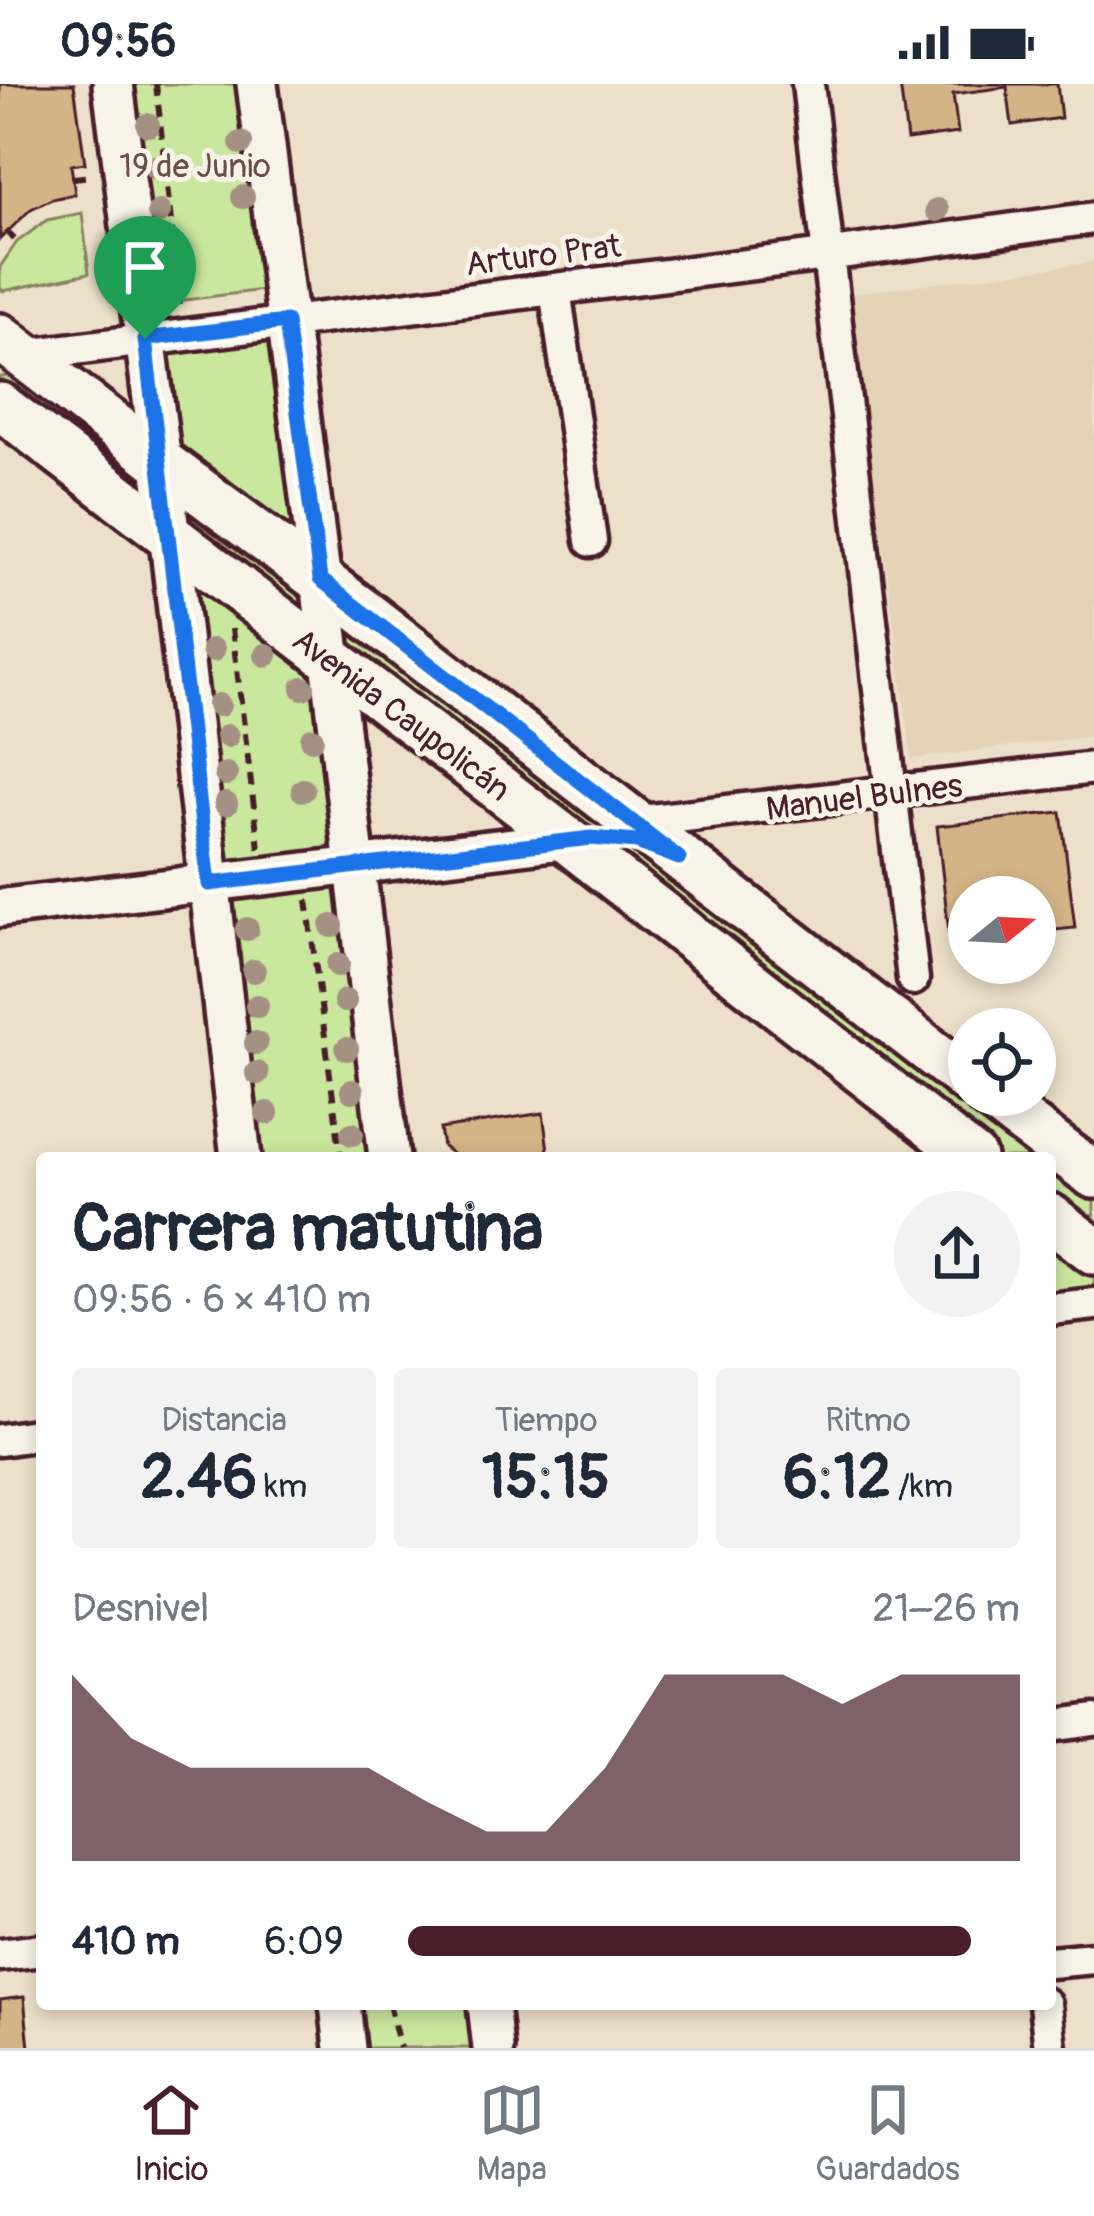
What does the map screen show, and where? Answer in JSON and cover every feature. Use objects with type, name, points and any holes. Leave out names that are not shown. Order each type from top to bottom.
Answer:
[{"type":"main road","points":[[112,84],[240,1152]]},
{"type":"main road","points":[[257,84],[388,1152]]},
{"type":"main road","name":"Avenida Caupolicán","points":[[8,350],[320,579],[948,1065]]},
{"type":"main road","name":"Avenida Caupolicán","points":[[0,406],[567,840],[935,1143]]},
{"type":"main road","points":[[567,840],[637,842],[679,858]]},
{"type":"main road","points":[[1016,1116],[1094,1175]]},
{"type":"main road","points":[[1056,1222],[1094,1251]]},
{"type":"main road","points":[[341,2010],[345,2048]]},
{"type":"main road","points":[[489,2010],[493,2048]]},
{"type":"street","points":[[808,84],[913,979]]},
{"type":"street","name":"Arturo Prat","points":[[8,350],[286,322],[1094,218]]},
{"type":"street","points":[[555,289],[591,541]]},
{"type":"street","name":"Manuel Bulnes","points":[[634,822],[1094,768]]},
{"type":"street","points":[[0,908],[567,840]]},
{"type":"street","points":[[1056,1308],[1094,1304]]},
{"type":"street","points":[[0,1440],[36,1436]]},
{"type":"street","points":[[1056,1725],[1094,1720]]},
{"type":"street","points":[[0,1955],[36,1951]]},
{"type":"street","points":[[1056,1961],[1094,1958]]},
{"type":"street","points":[[1046,2010],[1050,2048]]},
{"type":"path","points":[[155,84],[180,305]]},
{"type":"path","points":[[7,231],[17,242]]},
{"type":"path","points":[[230,619],[262,877]]},
{"type":"path","points":[[305,891],[339,1152]]},
{"type":"path","points":[[390,2010],[400,2048]]},
{"type":"shaded area","points":[[1094,262],[1094,736],[912,759],[849,294]]},
{"type":"green space","name":"19 de Junio","points":[[123,84],[247,84],[271,289],[153,304]]},
{"type":"green space","points":[[82,213],[89,273],[0,288],[0,267],[17,242],[47,220]]},
{"type":"green space","points":[[276,335],[303,551],[172,456],[159,349]]},
{"type":"green space","points":[[23,374],[131,458],[131,483],[0,386],[0,377]]},
{"type":"green space","points":[[189,505],[303,590],[308,623],[193,535]]},
{"type":"green space","points":[[179,553],[322,665],[337,854],[221,869]]},
{"type":"green space","points":[[332,600],[948,1075],[948,1116],[1001,1116],[1047,1152],[979,1152],[339,655]]},
{"type":"green space","points":[[338,879],[376,1152],[255,1152],[229,891]]},
{"type":"green space","points":[[1056,1159],[1094,1188],[1094,1240],[1056,1211]]},
{"type":"green space","points":[[1056,1235],[1094,1264],[1094,1291],[1056,1295]]},
{"type":"green space","points":[[352,2010],[477,2010],[481,2048],[356,2048]]},
{"type":"building","points":[[0,84],[74,84],[85,163],[71,165],[75,194],[31,209],[0,239]]},
{"type":"building","points":[[900,84],[1057,84],[1061,118],[1012,125],[1007,87],[953,94],[958,133],[907,140]]},
{"type":"building","points":[[1061,812],[1075,928],[1056,930],[1056,876],[948,876],[948,924],[937,826]]},
{"type":"building","points":[[543,1113],[548,1152],[450,1152],[443,1147],[440,1129]]},
{"type":"building","points":[[24,1997],[29,2048],[0,2048],[0,2000]]},
{"type":"route","points":[[286,322],[320,579],[679,858],[637,842],[591,838],[209,884],[145,339],[286,322]]}]
